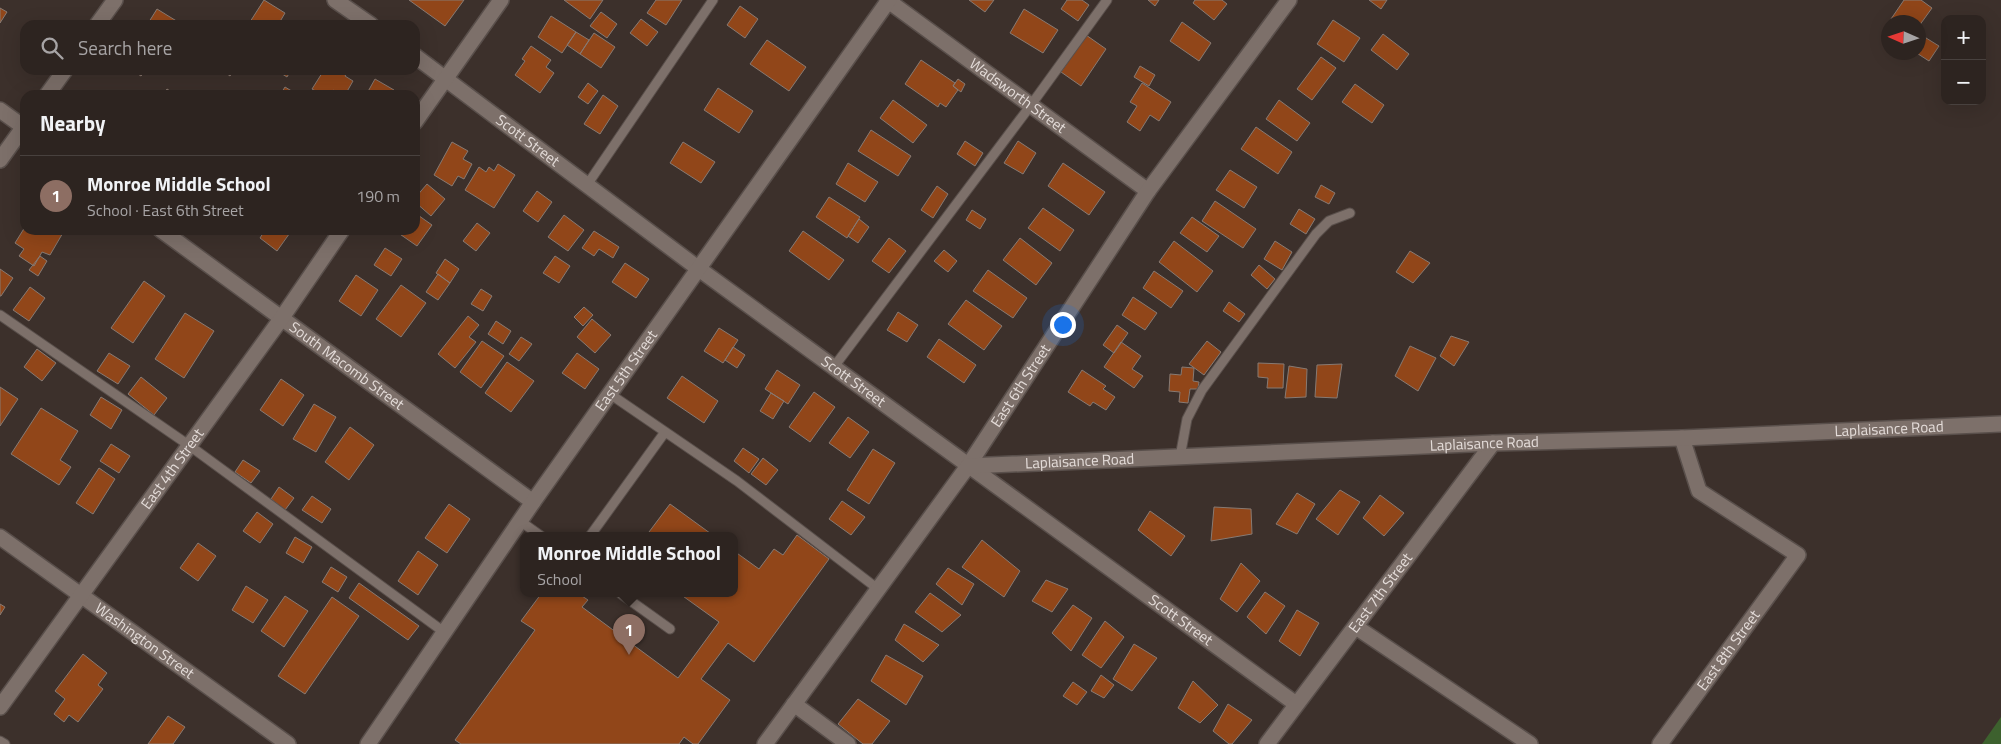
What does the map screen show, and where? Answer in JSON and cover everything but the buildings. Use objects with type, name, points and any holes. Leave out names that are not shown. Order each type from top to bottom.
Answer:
[{"type":"street","points":[[101,20],[115,0]]},
{"type":"street","points":[[335,0],[364,20]]},
{"type":"street","points":[[420,115],[501,0]]},
{"type":"street","name":"Wadsworth Street","points":[[888,0],[1148,191]]},
{"type":"street","name":"East 5th Street","points":[[368,744],[533,502],[699,270],[888,0]]},
{"type":"street","name":"East 6th Street","points":[[765,744],[968,466],[1148,191],[1289,0]]},
{"type":"street","name":"Scott Street","points":[[420,60],[699,270],[1296,704]]},
{"type":"street","points":[[51,90],[61,75]]},
{"type":"street","points":[[0,110],[20,124]]},
{"type":"street","points":[[0,160],[20,132]]},
{"type":"street","name":"South Macomb Street","points":[[168,235],[533,502]]},
{"type":"street","name":"East 4th Street","points":[[0,707],[190,446],[339,235]]},
{"type":"street","name":"Laplaisance Road","points":[[968,466],[1493,443],[1682,438],[2001,424]]},
{"type":"street","name":"East 8th Street","points":[[1660,744],[1798,555],[1699,491],[1682,438]]},
{"type":"street","name":"East 7th Street","points":[[1268,744],[1296,704],[1356,627],[1493,443]]},
{"type":"street","name":"Washington Street","points":[[0,537],[288,744]]},
{"type":"street","points":[[1356,627],[1530,744]]},
{"type":"street","points":[[794,704],[848,744]]},
{"type":"lane","points":[[587,185],[713,0]]},
{"type":"lane","points":[[833,368],[1031,105],[1107,0]]},
{"type":"lane","points":[[1180,457],[1188,419],[1202,390],[1316,234],[1329,221],[1350,213]]},
{"type":"lane","points":[[0,315],[190,446],[444,632]]},
{"type":"lane","points":[[610,394],[737,481],[878,589]]},
{"type":"lane","points":[[593,532],[665,432]]},
{"type":"lane","points":[[520,521],[535,532]]},
{"type":"lane","points":[[625,597],[670,629]]},
{"type":"lane","points":[[0,740],[5,744]]},
{"type":"green space","points":[[2001,717],[2001,744],[1982,744]]},
{"type":"place","name":"Monroe Middle School","points":[[629,655]]}]
